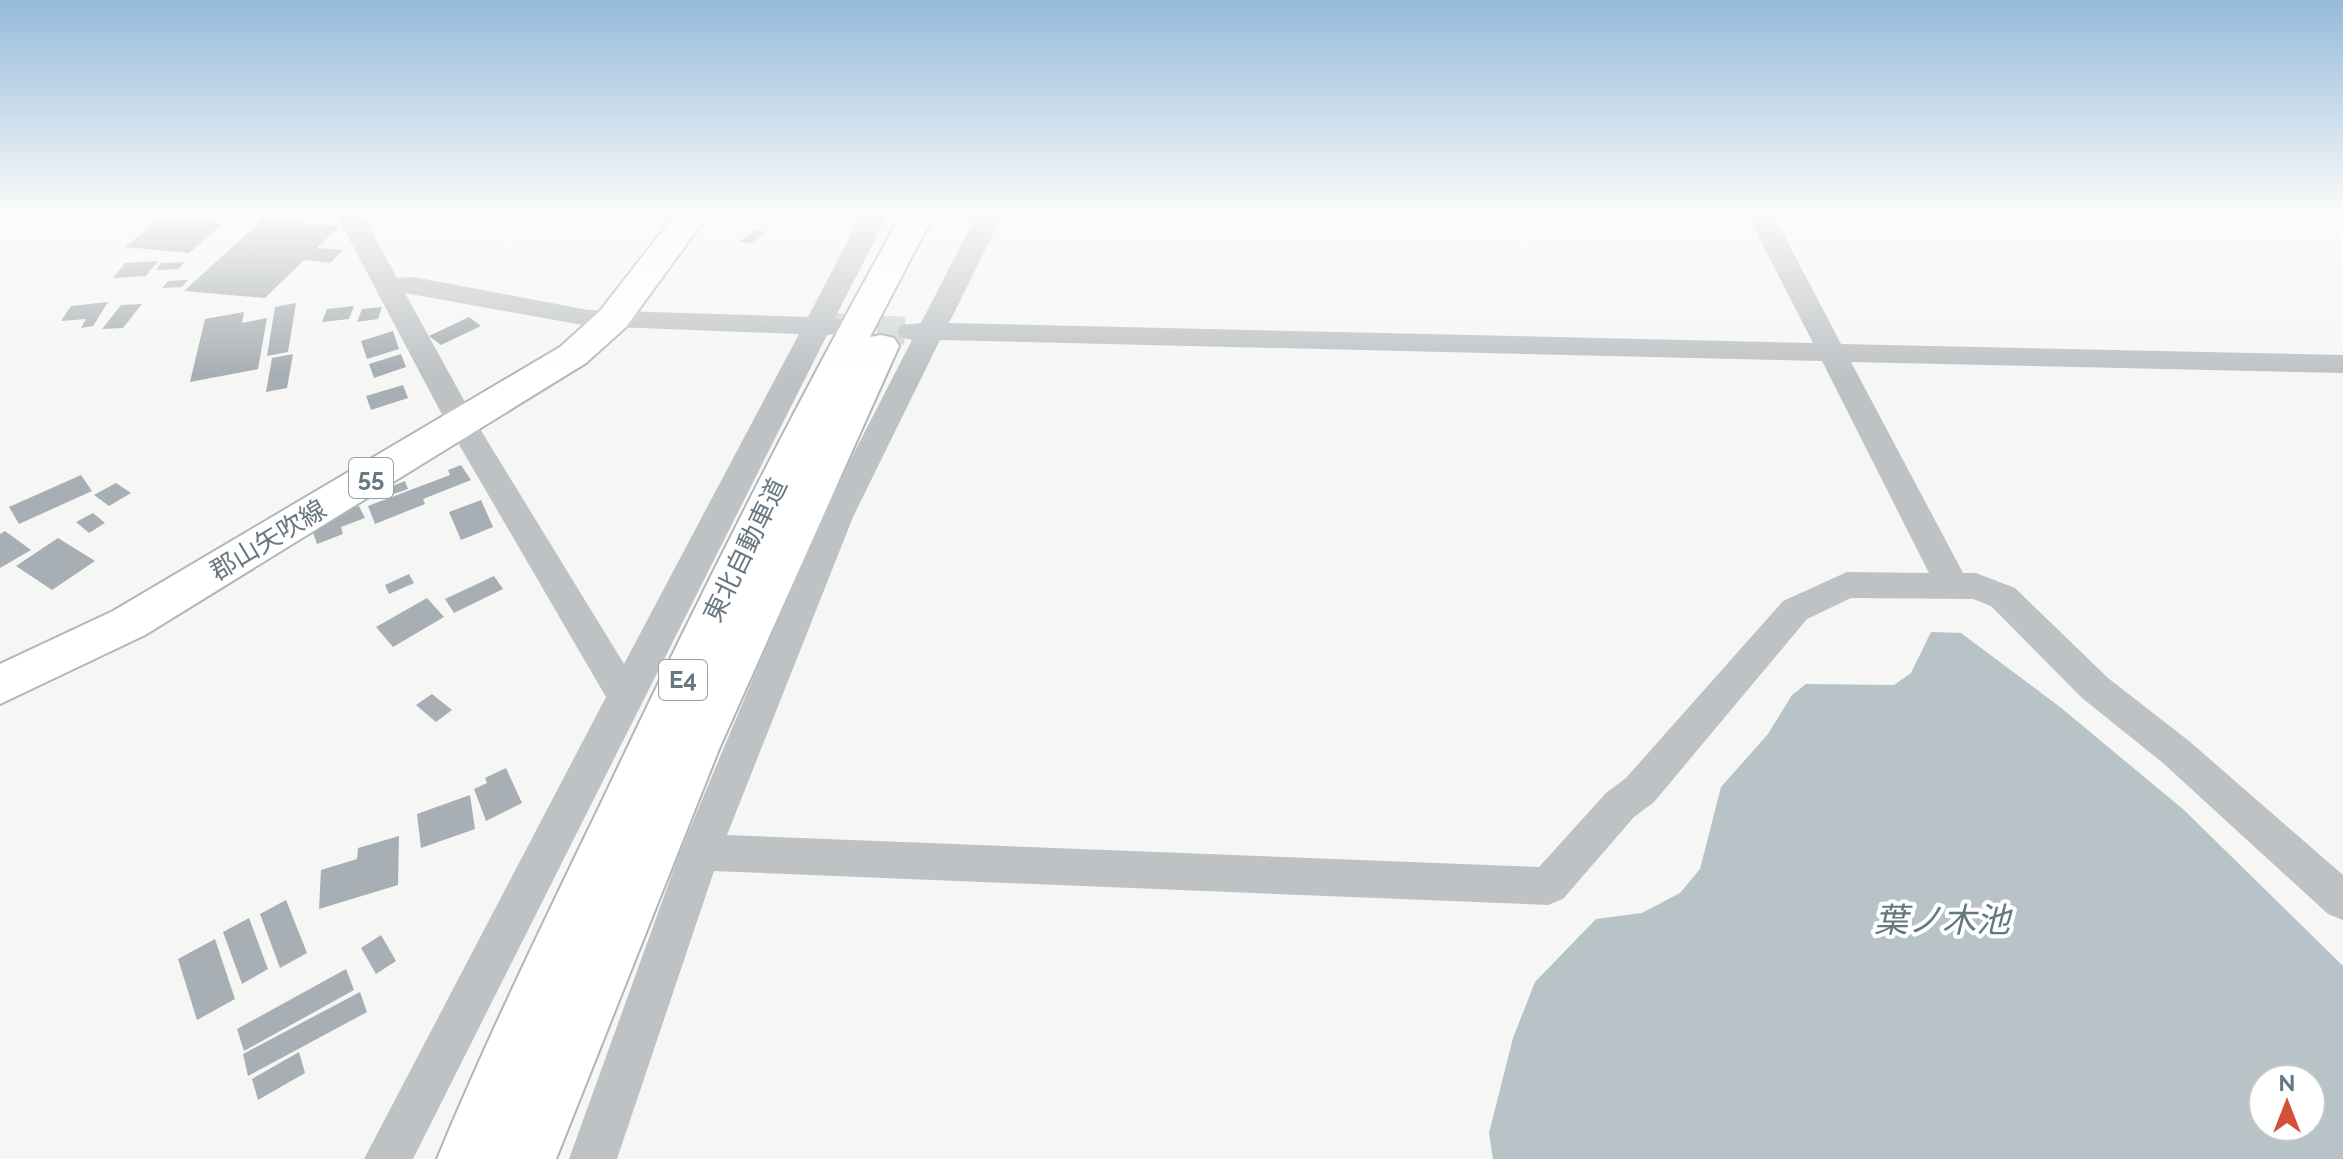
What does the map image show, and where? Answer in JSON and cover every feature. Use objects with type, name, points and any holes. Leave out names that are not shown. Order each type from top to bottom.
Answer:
[{"type":"main road","name":"郡山矢吹線","points":[[0,685],[129,623],[573,355],[613,319],[653,266]]},
{"type":"main road","name":"東北自動車道","points":[[468,1159],[571,922],[703,637],[812,414],[890,266]]},
{"type":"main road","name":"東北自動車道","points":[[525,1159],[618,928],[742,640],[853,403],[922,266]]},
{"type":"street","points":[[377,266],[462,424],[626,698]]},
{"type":"street","points":[[388,1159],[626,698],[825,327],[852,266]]},
{"type":"street","points":[[593,1159],[700,852],[837,517],[922,331],[960,266]]},
{"type":"street","points":[[1787,266],[1952,585]]},
{"type":"street","points":[[387,286],[414,285],[588,318],[825,327]]},
{"type":"street","points":[[922,331],[2343,364]]},
{"type":"street","points":[[700,852],[1548,886],[1620,805],[1640,790],[1795,610],[1847,585],[1952,585],[1976,586],[2003,597],[2095,688],[2176,752],[2343,901]]},
{"type":"water","name":"葉ノ木池","points":[[1931,632],[1961,633],[2060,707],[2184,810],[2343,966],[2343,1159],[1493,1159],[1489,1133],[1513,1038],[1535,982],[1596,919],[1642,913],[1680,893],[1700,869],[1721,787],[1768,734],[1792,695],[1806,684],[1894,685],[1911,673]]},
{"type":"building","points":[[123,266],[154,266],[146,276],[113,278]]},
{"type":"building","points":[[159,266],[181,266],[179,269],[156,270]]},
{"type":"building","points":[[211,266],[298,266],[265,298],[184,291]]},
{"type":"building","points":[[188,280],[182,287],[162,288],[168,281]]},
{"type":"building","points":[[108,302],[93,326],[81,328],[86,319],[61,321],[71,306]]},
{"type":"building","points":[[296,303],[288,352],[267,356],[275,307]]},
{"type":"building","points":[[142,304],[123,328],[102,329],[121,305]]},
{"type":"building","points":[[354,306],[349,319],[322,322],[327,309]]},
{"type":"building","points":[[382,307],[378,319],[357,322],[362,309]]},
{"type":"building","points":[[244,312],[242,323],[267,318],[258,369],[190,382],[205,319]]},
{"type":"building","points":[[469,317],[481,326],[441,345],[429,336]]},
{"type":"building","points":[[393,331],[399,349],[367,359],[361,341]]},
{"type":"building","points":[[293,354],[287,388],[266,392],[272,358]]},
{"type":"building","points":[[401,354],[406,367],[374,378],[369,364]]},
{"type":"building","points":[[403,385],[408,398],[371,410],[366,396]]},
{"type":"building","points":[[461,465],[471,480],[423,499],[425,504],[375,524],[368,506],[450,475],[448,470]]},
{"type":"building","points":[[81,475],[92,491],[19,524],[9,507]]},
{"type":"building","points":[[405,481],[408,489],[388,496],[385,489]]},
{"type":"building","points":[[116,483],[131,493],[109,506],[94,495]]},
{"type":"building","points":[[481,500],[493,527],[461,540],[449,512]]},
{"type":"building","points":[[359,506],[365,518],[341,527],[343,534],[317,544],[310,524]]},
{"type":"building","points":[[93,513],[105,523],[89,533],[76,522]]},
{"type":"building","points":[[5,531],[31,550],[0,568],[0,534]]},
{"type":"building","points":[[58,538],[95,561],[52,590],[16,566]]},
{"type":"building","points":[[409,574],[414,583],[389,594],[385,585]]},
{"type":"building","points":[[494,576],[503,589],[454,613],[445,599]]},
{"type":"building","points":[[427,598],[444,617],[393,647],[376,627]]},
{"type":"building","points":[[432,694],[452,710],[436,722],[416,705]]},
{"type":"building","points":[[506,768],[522,803],[486,821],[474,789],[487,783],[485,778]]},
{"type":"building","points":[[470,795],[475,829],[421,848],[417,814]]},
{"type":"building","points":[[399,836],[398,885],[319,909],[321,870],[357,859],[358,848]]},
{"type":"building","points":[[286,900],[307,953],[280,968],[260,914]]},
{"type":"building","points":[[249,918],[268,969],[242,984],[223,932]]},
{"type":"building","points":[[381,935],[396,961],[376,974],[361,948]]},
{"type":"building","points":[[215,939],[235,999],[197,1020],[178,959]]},
{"type":"building","points":[[346,969],[354,990],[244,1051],[237,1029]]},
{"type":"building","points":[[360,992],[367,1012],[248,1076],[243,1054]]},
{"type":"building","points":[[299,1052],[305,1073],[258,1100],[252,1079]]},
{"type":"tunnel","points":[[835,327],[911,331]]}]
